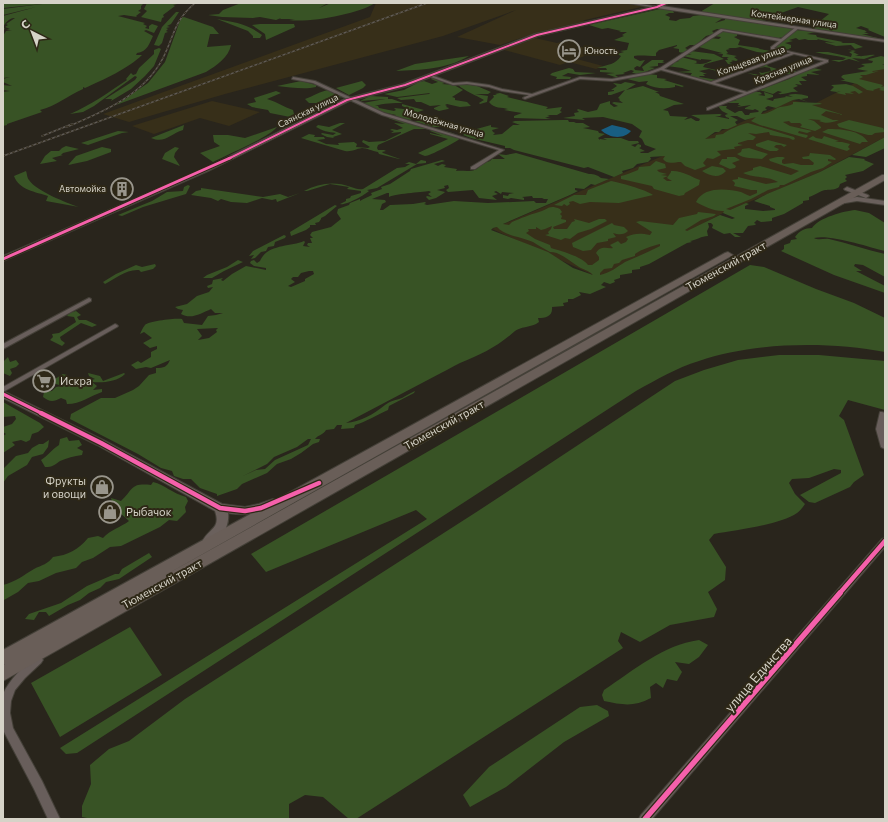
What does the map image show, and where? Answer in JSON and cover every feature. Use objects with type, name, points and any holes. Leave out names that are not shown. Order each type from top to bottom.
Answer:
[{"type":"main road","name":"Тюменский тракт","points":[[748,243],[885,168]]},
{"type":"main road","name":"Тюменский тракт","points":[[3,674],[885,176]]},
{"type":"main road","name":"Тюменский тракт","points":[[3,658],[736,250]]},
{"type":"street","name":"Контейнерная улица","points":[[629,3],[885,41]]},
{"type":"street","points":[[657,7],[666,3]]},
{"type":"street","name":"Саянская улица","points":[[3,259],[206,170],[351,99],[397,87],[430,76],[537,35],[657,7]]},
{"type":"street","points":[[782,40],[798,28]]},
{"type":"street","name":"Кольцевая улица","points":[[526,98],[580,78],[612,80],[650,73],[661,69],[720,31],[782,40]]},
{"type":"street","name":"Красная улица","points":[[708,109],[827,61],[772,48],[782,40]]},
{"type":"street","name":"Кольцевая улица","points":[[712,84],[795,53]]},
{"type":"street","points":[[661,69],[747,93]]},
{"type":"street","points":[[430,76],[453,84],[467,83],[484,85],[502,90],[532,95]]},
{"type":"street","points":[[293,78],[314,82],[351,99]]},
{"type":"street","name":"Молодёжная улица","points":[[351,99],[383,114],[493,146],[502,150],[473,168]]},
{"type":"street","points":[[874,183],[870,187],[871,192],[885,203]]},
{"type":"street","points":[[847,189],[885,203]]},
{"type":"street","points":[[839,202],[861,199],[885,203]]},
{"type":"street","points":[[3,347],[89,300]]},
{"type":"street","points":[[3,390],[115,326]]},
{"type":"street","points":[[3,394],[101,443],[220,508],[245,511],[261,508],[318,483]]},
{"type":"street","points":[[882,414],[880,429],[885,447]]},
{"type":"street","points":[[188,556],[220,530],[224,520],[220,508]]},
{"type":"street","name":"улица Единства","points":[[645,819],[885,541]]},
{"type":"street","points":[[54,819],[38,784],[5,724],[5,707],[6,700],[14,684],[32,665],[64,639]]},
{"type":"shaded area","points":[[376,3],[622,3],[645,6],[585,20],[583,21],[587,22],[530,35],[500,45],[457,37],[516,10],[443,36],[225,94],[129,122],[103,114],[370,17]]},
{"type":"shaded area","points":[[535,38],[557,43],[561,42],[597,51],[577,59],[603,66],[596,69],[569,62],[560,65],[504,50]]},
{"type":"shaded area","points":[[885,66],[885,137],[820,172],[723,213],[600,278],[492,229],[793,100],[812,105],[857,82],[852,75]]},
{"type":"shaded area","points":[[212,101],[260,112],[229,126],[200,118],[154,134],[132,126]]},
{"type":"green space","points":[[3,3],[144,3],[138,11],[141,12],[136,16],[137,17],[124,15],[118,16],[145,23],[143,24],[147,26],[145,28],[149,29],[149,26],[152,24],[158,26],[154,33],[146,30],[144,31],[153,36],[149,45],[136,55],[142,55],[130,65],[100,81],[85,88],[83,87],[83,89],[57,103],[40,110],[42,112],[3,126],[3,92],[10,91],[3,90],[3,85],[12,86],[3,82],[3,79],[10,77],[3,78],[3,36],[6,31],[12,30],[6,30],[10,29],[5,27],[8,25],[6,24],[15,18],[6,22],[3,27],[3,16],[36,7],[3,15],[3,9],[42,4],[3,8]]},
{"type":"green space","points":[[147,3],[181,3],[173,5],[175,6],[163,15],[164,17],[162,18],[161,22],[141,17],[147,11],[144,9]]},
{"type":"green space","points":[[241,3],[328,3],[319,8],[331,3],[375,3],[358,11],[334,17],[298,21],[289,20],[295,19],[280,19],[281,18],[276,20],[260,17],[222,17],[208,15],[219,14],[223,10]]},
{"type":"green space","points":[[715,3],[885,3],[885,37],[861,26],[856,28],[864,30],[867,32],[864,32],[869,34],[862,34],[885,40],[810,29],[829,14],[798,7],[761,20],[801,27],[700,12]]},
{"type":"green space","points":[[660,9],[673,11],[674,13],[665,15],[670,17],[669,20],[676,21],[701,15],[723,18],[715,23],[725,20],[725,18],[793,29],[785,37],[778,38],[717,29],[712,31],[714,33],[713,34],[706,36],[696,45],[690,45],[685,48],[687,49],[686,51],[681,53],[679,52],[679,49],[673,48],[677,45],[659,50],[656,53],[656,56],[634,56],[634,58],[640,61],[645,60],[640,67],[637,66],[634,68],[635,70],[644,71],[642,67],[652,60],[663,60],[664,61],[662,62],[665,63],[658,63],[658,66],[649,67],[655,68],[640,74],[631,75],[637,73],[632,73],[634,71],[631,70],[623,73],[625,74],[615,75],[620,78],[618,78],[606,74],[615,73],[600,72],[600,70],[607,70],[606,68],[597,68],[614,63],[621,56],[617,54],[624,52],[620,51],[627,50],[629,43],[614,40],[624,36],[622,35],[627,32],[619,32],[621,31],[608,28],[602,29],[589,25]]},
{"type":"green space","points":[[176,12],[179,12],[171,24],[167,26],[170,27],[166,28],[168,29],[166,31],[168,32],[165,33],[162,43],[159,46],[154,45],[162,27]]},
{"type":"green space","points":[[184,17],[213,27],[219,34],[210,34],[207,47],[231,45],[225,57],[206,72],[116,105],[148,83],[165,62],[181,18]]},
{"type":"green space","points":[[217,19],[235,22],[257,31],[262,35],[260,38],[253,38],[248,31]]},
{"type":"green space","points":[[294,24],[295,27],[266,40],[265,34],[252,25]]},
{"type":"green space","points":[[796,30],[815,32],[807,34],[843,42],[841,43],[854,43],[863,47],[855,49],[851,45],[836,46],[825,42],[835,43],[817,39],[818,40],[799,40],[796,38],[789,40],[793,41],[785,43],[791,45],[791,48],[789,48],[790,49],[784,50],[775,47]]},
{"type":"green space","points":[[720,31],[737,34],[737,36],[734,37],[740,40],[738,45],[786,55],[780,57],[773,56],[774,54],[757,52],[740,47],[728,48],[730,49],[726,50],[728,53],[726,54],[737,56],[734,57],[738,60],[731,60],[733,61],[729,63],[736,65],[728,64],[725,60],[728,60],[727,58],[729,57],[722,57],[723,54],[717,53],[722,53],[699,47],[710,38],[719,39],[721,37],[714,36]]},
{"type":"green space","points":[[159,48],[161,49],[154,66],[131,89],[111,101],[112,99],[105,99],[135,80],[137,77],[135,76],[94,106],[83,112],[70,114],[93,102],[127,80],[126,79],[131,73],[133,75],[136,74],[139,68],[154,54],[154,50]]},
{"type":"green space","points":[[847,49],[856,51],[853,52],[859,55],[855,55],[858,56],[875,55],[864,59],[852,58],[860,62],[849,59],[839,62],[831,60],[843,60],[846,58],[815,52],[828,52],[851,57],[852,54],[849,52],[853,51]]},
{"type":"green space","points":[[691,51],[714,54],[724,59],[705,64],[703,67],[734,74],[709,69],[699,71],[707,74],[703,74],[705,76],[699,76],[700,77],[717,80],[708,82],[690,76],[692,73],[677,72],[691,71],[667,66],[673,65],[672,63],[679,61],[677,60],[681,57],[697,61],[697,63],[694,63],[698,64],[712,60],[701,60],[683,56],[686,54],[692,55],[687,53]]},
{"type":"green space","points":[[469,56],[452,64],[443,66],[396,71],[415,64]]},
{"type":"green space","points":[[881,56],[885,57],[885,64],[882,65],[885,65],[885,69],[873,71],[872,72],[879,71],[866,75],[860,75],[863,77],[859,79],[883,85],[881,87],[885,86],[885,91],[879,90],[881,89],[879,88],[873,90],[874,91],[867,90],[857,84],[840,80],[845,80],[841,77],[843,75],[868,71],[857,69],[865,66],[861,64],[872,63],[873,61],[868,60],[869,59]]},
{"type":"green space","points":[[764,65],[777,69],[792,69],[797,72],[792,74],[768,73],[766,75],[774,76],[770,76],[769,79],[747,73],[761,75],[759,72],[762,73],[771,71],[770,68],[757,68],[765,66]]},
{"type":"green space","points":[[569,68],[573,69],[575,72],[596,73],[580,75],[568,73],[562,76],[571,77],[570,79],[556,79],[557,77],[550,75]]},
{"type":"green space","points":[[814,68],[822,70],[811,72],[820,75],[807,74],[807,76],[801,77],[807,81],[799,81],[802,85],[795,84],[798,86],[793,88],[798,92],[778,94],[782,92],[778,91],[773,94],[759,90],[789,79],[805,71],[809,71]]},
{"type":"green space","points":[[648,74],[657,75],[657,78],[667,79],[664,80],[684,86],[682,87],[675,85],[675,87],[660,88],[646,84],[648,81],[639,82],[627,79]]},
{"type":"green space","points":[[432,78],[445,83],[442,84],[454,85],[463,90],[452,97],[455,98],[455,100],[467,102],[471,106],[460,107],[447,104],[445,105],[449,108],[448,109],[439,111],[434,108],[441,105],[430,106],[421,102],[416,102],[414,99],[401,100],[397,98],[430,93],[397,97],[384,94],[404,90],[419,82],[424,81],[432,84],[438,82],[431,79]]},
{"type":"green space","points":[[301,81],[316,85],[316,87],[302,88],[277,86]]},
{"type":"green space","points":[[362,81],[366,85],[349,95],[336,88]]},
{"type":"green space","points":[[625,82],[636,84],[626,90],[643,86],[659,92],[655,92],[660,96],[684,104],[674,105],[663,110],[668,111],[670,116],[688,117],[684,120],[691,118],[699,121],[700,119],[691,115],[718,114],[722,114],[720,115],[721,116],[715,116],[729,119],[725,115],[728,114],[722,111],[718,106],[727,106],[726,108],[735,113],[742,111],[745,115],[758,112],[759,111],[755,109],[745,109],[751,105],[737,107],[741,105],[738,105],[739,103],[725,103],[737,100],[735,99],[753,92],[760,92],[762,94],[758,95],[765,96],[764,92],[773,95],[773,97],[766,99],[773,101],[774,99],[786,97],[785,96],[793,97],[788,95],[793,94],[808,96],[808,98],[801,99],[808,102],[799,99],[793,100],[776,108],[768,106],[765,108],[767,110],[763,111],[761,114],[780,107],[791,105],[793,102],[796,102],[820,103],[822,104],[812,105],[844,115],[826,111],[821,115],[833,120],[839,120],[829,123],[819,121],[821,120],[808,119],[814,121],[821,127],[815,131],[800,127],[802,125],[800,123],[791,123],[789,121],[783,122],[790,126],[812,131],[807,133],[799,131],[798,133],[808,136],[806,138],[751,121],[756,117],[745,120],[737,116],[730,116],[738,120],[735,122],[737,125],[728,129],[722,129],[719,132],[715,132],[705,139],[715,138],[716,135],[723,134],[735,127],[748,123],[794,137],[795,139],[793,140],[770,135],[769,132],[756,134],[748,133],[756,137],[753,140],[738,143],[743,145],[734,147],[735,149],[717,151],[721,155],[713,159],[707,158],[703,163],[706,166],[695,170],[685,166],[681,162],[667,162],[663,159],[665,156],[650,157],[651,159],[648,162],[637,164],[633,168],[622,171],[623,173],[614,177],[588,167],[584,168],[510,148],[505,148],[505,146],[463,135],[466,133],[472,134],[473,132],[479,131],[473,130],[491,125],[491,127],[499,128],[492,130],[495,133],[493,135],[502,134],[513,125],[520,125],[512,122],[515,121],[568,120],[569,122],[583,123],[590,127],[583,128],[605,134],[598,138],[600,140],[607,140],[603,138],[621,138],[629,141],[638,141],[639,143],[631,145],[635,147],[638,144],[641,145],[639,148],[645,151],[640,152],[648,153],[656,149],[645,145],[639,137],[642,131],[632,124],[603,117],[582,118],[585,120],[563,118],[575,116],[574,113],[579,112],[577,110],[578,109],[588,112],[597,110],[600,104],[610,101],[610,104],[614,107],[618,106],[612,103],[623,103],[618,98],[625,90],[611,95],[608,95],[608,92],[614,91],[611,90],[617,86],[613,83],[621,84]]},
{"type":"green space","points":[[464,84],[477,86],[491,92],[488,94],[475,94],[488,96],[487,102],[480,104],[479,103],[484,100],[464,90],[458,85]]},
{"type":"green space","points":[[846,84],[863,92],[859,94],[855,91],[850,92],[854,94],[845,93],[846,95],[836,93],[841,91],[830,91],[834,87],[831,85]]},
{"type":"green space","points":[[329,90],[342,97],[320,103],[309,103],[305,99],[323,91]]},
{"type":"green space","points":[[276,91],[281,93],[267,99],[293,110],[295,118],[270,113],[268,110],[252,107],[247,104],[256,102],[254,98]]},
{"type":"green space","points":[[500,93],[509,96],[507,97],[548,107],[546,109],[562,107],[560,111],[562,112],[557,115],[547,115],[550,116],[545,118],[551,118],[546,119],[514,118],[514,116],[522,113],[504,110],[508,109],[496,107],[489,102],[494,97],[493,95]]},
{"type":"green space","points":[[370,96],[388,97],[388,99],[403,103],[375,106],[378,106],[379,108],[394,111],[396,110],[394,108],[407,108],[402,106],[402,104],[424,110],[418,112],[417,116],[410,120],[378,111],[363,103],[385,99],[360,101]]},
{"type":"green space","points":[[427,117],[448,127],[434,127],[414,121],[424,121],[420,119]]},
{"type":"green space","points":[[388,118],[424,126],[426,129],[414,129],[378,145],[378,150],[384,150],[386,151],[382,152],[383,153],[400,159],[379,154],[378,152],[364,148],[345,151],[301,138],[309,134],[315,135],[314,137],[324,137],[325,139],[317,140],[326,144],[339,145],[338,143],[354,142],[357,144],[356,147],[368,148],[370,147],[362,142],[363,140],[369,142],[385,141],[401,133],[391,133],[394,131],[390,130],[403,128],[394,123],[405,124]]},
{"type":"green space","points":[[849,120],[883,128],[885,132],[868,135],[839,127],[837,124]]},
{"type":"green space","points":[[340,123],[345,123],[332,130],[342,134],[333,137],[334,138],[321,134],[333,135],[336,133],[316,127],[318,125],[329,127]]},
{"type":"green space","points":[[184,125],[183,130],[167,138],[156,140],[151,138]]},
{"type":"green space","points":[[277,127],[257,141],[213,162],[200,153],[220,146],[214,142],[213,135],[228,135],[245,138]]},
{"type":"green space","points":[[828,129],[850,131],[865,138],[868,142],[862,142],[860,144],[822,132]]},
{"type":"green space","points":[[118,131],[129,132],[88,145],[81,143]]},
{"type":"green space","points":[[430,131],[452,133],[461,138],[428,155],[425,156],[418,153],[448,139],[430,134],[443,136]]},
{"type":"green space","points":[[813,136],[822,139],[824,136],[839,141],[835,142],[850,144],[848,147],[850,149],[847,151],[808,139]]},
{"type":"green space","points":[[885,137],[885,148],[866,157],[852,155]]},
{"type":"green space","points":[[768,140],[787,145],[784,147],[781,145],[776,145],[774,147],[779,149],[777,151],[770,151],[756,146],[756,144]]},
{"type":"green space","points":[[66,146],[79,149],[63,153],[61,155],[63,155],[52,158],[57,161],[40,164],[45,156],[51,151],[59,151]]},
{"type":"green space","points":[[102,147],[111,149],[111,152],[87,161],[68,165],[76,156]]},
{"type":"green space","points":[[175,147],[179,148],[174,157],[180,166],[162,159],[165,153]]},
{"type":"green space","points":[[749,148],[768,154],[762,159],[746,158],[737,154],[741,152],[742,149]]},
{"type":"green space","points":[[516,153],[609,179],[595,185],[591,184],[584,189],[575,188],[575,190],[578,191],[503,224],[509,225],[512,222],[553,207],[560,209],[562,212],[560,214],[562,216],[561,219],[566,220],[566,222],[553,227],[554,229],[567,229],[572,222],[575,221],[574,219],[589,223],[599,219],[605,219],[607,221],[591,229],[578,233],[570,239],[565,238],[561,240],[545,235],[549,234],[548,232],[552,226],[541,230],[536,227],[536,229],[528,229],[529,231],[526,233],[535,239],[550,245],[551,248],[582,259],[588,265],[592,265],[599,260],[596,253],[600,249],[613,248],[610,245],[618,241],[621,244],[626,242],[628,239],[626,237],[632,235],[650,235],[652,232],[636,222],[640,221],[673,225],[679,218],[697,214],[698,212],[716,214],[701,220],[685,230],[687,231],[720,215],[732,219],[735,218],[723,213],[724,211],[713,210],[696,202],[704,193],[716,190],[741,192],[750,196],[757,193],[757,190],[734,186],[735,183],[732,180],[738,179],[738,177],[766,184],[778,182],[743,173],[753,170],[753,168],[760,166],[791,175],[799,171],[770,161],[769,159],[783,157],[785,158],[782,160],[782,163],[784,164],[793,163],[813,165],[814,163],[809,159],[803,159],[802,157],[809,156],[810,153],[830,155],[836,159],[828,159],[828,161],[832,162],[823,168],[726,209],[730,210],[746,203],[749,204],[745,206],[745,209],[763,211],[775,210],[770,206],[754,201],[820,172],[849,157],[865,159],[864,160],[874,164],[863,171],[845,175],[847,177],[845,179],[847,181],[840,184],[839,187],[823,191],[809,197],[809,200],[803,201],[803,203],[784,214],[772,218],[772,221],[761,222],[757,220],[754,223],[756,224],[755,225],[748,226],[743,233],[733,233],[741,237],[735,237],[730,233],[724,234],[712,228],[713,225],[708,223],[708,236],[690,241],[692,242],[687,243],[649,264],[640,267],[640,269],[632,270],[632,273],[620,275],[620,278],[614,280],[615,282],[610,284],[604,282],[601,285],[606,287],[590,294],[579,292],[581,295],[573,299],[568,299],[568,302],[563,303],[564,306],[552,307],[551,313],[544,318],[538,318],[539,322],[536,324],[517,330],[489,350],[457,364],[346,423],[367,417],[389,402],[402,398],[415,391],[414,393],[389,406],[388,410],[355,425],[354,428],[341,429],[342,425],[337,425],[334,429],[326,430],[315,439],[320,439],[319,442],[313,444],[301,453],[291,459],[277,464],[267,473],[242,484],[237,489],[217,496],[217,494],[200,488],[191,479],[183,479],[174,476],[172,471],[161,468],[138,454],[70,419],[71,414],[101,398],[115,398],[133,390],[149,375],[156,373],[156,368],[166,366],[168,364],[170,360],[151,368],[146,367],[136,369],[131,365],[138,361],[141,363],[151,357],[151,352],[157,349],[157,346],[150,348],[143,343],[152,338],[144,332],[140,334],[145,325],[169,319],[182,319],[184,323],[202,325],[208,316],[223,313],[215,313],[211,309],[193,316],[185,316],[181,314],[183,310],[175,307],[187,304],[197,296],[209,292],[213,287],[208,288],[207,286],[212,284],[213,280],[223,278],[221,280],[223,281],[246,266],[266,270],[266,268],[254,266],[250,263],[254,260],[257,263],[263,256],[273,249],[304,241],[303,246],[310,247],[307,245],[308,243],[312,243],[310,238],[313,238],[310,235],[312,232],[331,227],[341,219],[337,213],[338,209],[372,195],[371,193],[382,189],[381,187],[390,184],[411,169],[442,160],[445,161],[434,164],[438,166],[442,164],[446,165],[444,167],[457,169],[456,171],[470,171],[492,159],[505,159],[498,154],[506,155]],"holes":[[[448,185],[449,188],[446,190],[448,192],[473,190],[479,198],[497,200],[492,196],[498,194],[494,192],[496,191],[501,194],[502,192],[514,193],[509,194],[508,196],[503,195],[503,198],[508,199],[524,200],[522,197],[532,196],[533,198],[548,199],[546,203],[536,203],[534,201],[488,203],[454,201],[427,205],[424,204],[426,203],[425,202],[390,205],[383,210],[380,210],[382,204],[386,202],[385,200],[372,199],[387,193],[389,193],[389,197],[429,191],[431,192],[428,194],[432,197],[427,196],[426,197],[429,200],[444,193],[445,192],[437,190],[445,188],[444,186]],[[497,227],[509,234],[529,240],[550,252],[561,255],[593,275],[573,268],[548,252],[491,230]],[[660,244],[660,246],[600,275],[604,269],[612,268],[614,264],[635,256],[635,254],[644,249]],[[313,271],[314,274],[305,279],[305,281],[291,287],[288,286],[295,282],[291,279],[293,277],[298,277],[301,273]],[[218,328],[216,330],[217,332],[209,338],[198,340],[202,336],[197,329]],[[308,439],[311,439],[308,445],[275,460],[265,469],[256,470],[243,476],[267,464],[274,457],[297,447]]]},
{"type":"green space","points":[[727,157],[735,157],[740,160],[732,163],[736,166],[735,168],[730,169],[719,164],[722,159],[727,159]]},
{"type":"green space","points":[[421,160],[426,161],[426,163],[417,164],[377,188],[367,190],[369,191],[355,200],[343,204],[340,204],[351,196],[361,193],[361,191],[347,189],[349,187],[330,184],[339,184],[363,189],[397,168],[405,167],[410,164],[405,164],[409,162],[416,164]]},
{"type":"green space","points":[[656,161],[665,164],[666,168],[657,170],[667,174],[661,175],[668,176],[663,178],[667,181],[672,181],[667,178],[671,171],[678,171],[700,180],[699,185],[684,195],[679,196],[654,189],[652,186],[621,179],[621,176],[638,170],[639,167],[650,166]]},
{"type":"green space","points":[[712,166],[723,168],[726,171],[723,174],[714,176],[702,171]]},
{"type":"green space","points":[[26,171],[28,179],[38,188],[67,203],[79,207],[46,201],[48,196],[33,192],[24,187],[16,181],[14,176]]},
{"type":"green space","points":[[611,181],[639,189],[653,195],[619,203],[590,202],[580,204],[573,201],[569,202],[570,204],[567,206],[564,204],[562,206],[554,205],[574,195],[586,195],[588,190]]},
{"type":"green space","points":[[330,184],[304,191],[315,186]]},
{"type":"green space","points":[[188,185],[190,186],[186,194],[143,207],[122,216],[118,215],[152,201],[167,192],[183,191],[184,187]]},
{"type":"green space","points":[[201,188],[263,197],[280,194],[288,197],[300,193],[277,202],[276,199],[272,200],[262,198],[247,203],[231,202],[221,199],[218,201],[211,198],[191,195],[196,191],[201,190]]},
{"type":"green space","points":[[335,205],[337,206],[321,218],[319,222],[315,223],[316,225],[310,225],[310,227],[306,230],[291,236],[290,232]]},
{"type":"green space","points":[[855,210],[869,213],[885,223],[885,251],[839,239],[821,237],[814,238],[829,239],[885,254],[885,277],[863,265],[855,264],[854,266],[862,271],[856,271],[885,286],[885,293],[834,275],[781,251],[784,249],[784,245],[790,243],[791,240],[797,239],[795,237],[802,230],[812,228],[815,224],[825,218]]},
{"type":"green space","points":[[612,223],[614,225],[624,227],[628,231],[621,234],[613,233],[616,237],[608,239],[608,241],[597,243],[591,250],[583,251],[573,247],[572,243]]},
{"type":"green space","points":[[284,235],[286,236],[285,238],[275,242],[274,246],[268,247],[266,251],[261,252],[255,258],[251,259],[254,255],[249,256],[253,251]]},
{"type":"green space","points":[[238,260],[243,262],[212,278],[203,278],[227,267]]},
{"type":"green space","points":[[155,264],[156,266],[153,269],[141,272],[139,270],[130,271],[105,284],[103,282],[136,265],[142,267]]},
{"type":"green space","points":[[750,265],[764,267],[854,303],[885,318],[885,352],[839,346],[791,345],[767,347],[720,355],[674,371],[636,391],[77,753],[66,754],[60,748],[427,519],[416,510],[266,572],[251,554]]},
{"type":"green space","points":[[76,311],[81,315],[77,317],[79,320],[86,320],[97,325],[92,327],[81,323],[60,337],[65,343],[62,346],[50,340],[53,337],[52,334],[59,333],[76,322],[74,317],[67,316],[69,313]]},
{"type":"green space","points":[[779,355],[819,355],[885,361],[885,410],[848,400],[839,416],[844,420],[864,475],[850,487],[815,503],[809,502],[800,495],[841,473],[841,470],[834,469],[809,478],[792,479],[789,483],[795,494],[805,504],[797,513],[780,521],[769,524],[714,534],[709,540],[726,567],[725,580],[708,592],[717,609],[714,617],[670,625],[640,642],[621,632],[618,641],[623,648],[356,819],[349,819],[323,797],[305,795],[289,804],[289,819],[92,819],[82,817],[82,806],[91,784],[90,765],[109,749],[129,741],[185,699],[478,511],[675,381],[704,370],[738,360]]},
{"type":"green space","points":[[8,357],[10,362],[16,360],[19,364],[10,369],[12,373],[10,376],[3,373],[4,361]]},
{"type":"green space","points":[[88,373],[100,376],[103,381],[124,373],[125,374],[114,380],[105,382],[92,382],[97,386],[93,390],[102,389],[102,392],[77,403],[67,404],[66,400],[61,398],[52,401],[43,397],[44,392],[52,391],[56,387],[62,386],[50,382],[63,374],[67,375],[68,380],[72,381],[95,379],[89,376]]},
{"type":"green space","points":[[3,402],[40,423],[44,427],[38,432],[32,434],[30,440],[26,442],[21,440],[12,442],[15,445],[3,453],[3,436],[6,434],[3,432],[3,427],[12,424],[16,419],[15,416],[3,417]]},
{"type":"green space","points":[[67,437],[69,441],[79,440],[82,445],[77,448],[83,451],[82,455],[68,458],[55,465],[45,467],[41,460],[59,445],[60,439]]},
{"type":"green space","points":[[49,440],[48,447],[43,454],[32,457],[27,465],[8,476],[3,483],[3,469],[16,456],[28,453],[32,448]]},
{"type":"green space","points":[[153,482],[186,497],[188,501],[185,507],[186,512],[177,521],[169,520],[160,527],[121,546],[110,547],[93,558],[82,562],[76,568],[56,573],[39,581],[28,583],[18,592],[4,600],[3,603],[3,585],[45,564],[53,557],[72,551],[88,538],[98,536],[103,538],[129,521],[116,508],[111,498],[121,501],[136,486],[151,485]]},
{"type":"green space","points":[[149,553],[152,557],[119,579],[106,582],[100,588],[89,593],[80,600],[49,616],[46,612],[39,612],[34,620],[25,619],[29,614],[61,603],[87,586],[115,574],[119,574],[122,569]]},
{"type":"green space","points":[[130,627],[162,675],[60,737],[31,683]]},
{"type":"green space","points":[[699,640],[708,645],[699,657],[689,664],[675,662],[682,672],[677,681],[667,679],[663,688],[656,683],[650,687],[651,698],[634,704],[604,701],[602,695],[604,690],[649,659],[673,647]]},
{"type":"green space","points":[[597,705],[608,711],[609,716],[564,742],[506,787],[470,807],[463,795],[489,767],[580,707]]},
{"type":"water","points":[[612,125],[631,131],[624,136],[616,137],[608,135],[601,130]]},
{"type":"railway","points":[[67,127],[95,115],[121,101],[145,82],[155,71],[163,58],[178,22],[195,3]]},
{"type":"railway","points":[[3,156],[427,3]]},
{"type":"railway","points":[[42,136],[72,124]]},
{"type":"cycle path","points":[[3,259],[206,170],[347,100],[405,85],[537,35],[657,7],[666,3]]},
{"type":"cycle path","points":[[3,394],[101,443],[220,508],[245,511],[261,508],[319,483]]},
{"type":"cycle path","points":[[645,819],[885,541]]},
{"type":"place","name":"Юность","points":[[569,51]]},
{"type":"place","name":"Автомойка","points":[[122,189]]},
{"type":"place","name":"Искра","points":[[44,381]]},
{"type":"place","name":"Фрукты и овощи","points":[[102,487]]},
{"type":"place","name":"Рыбачок","points":[[110,512]]}]
